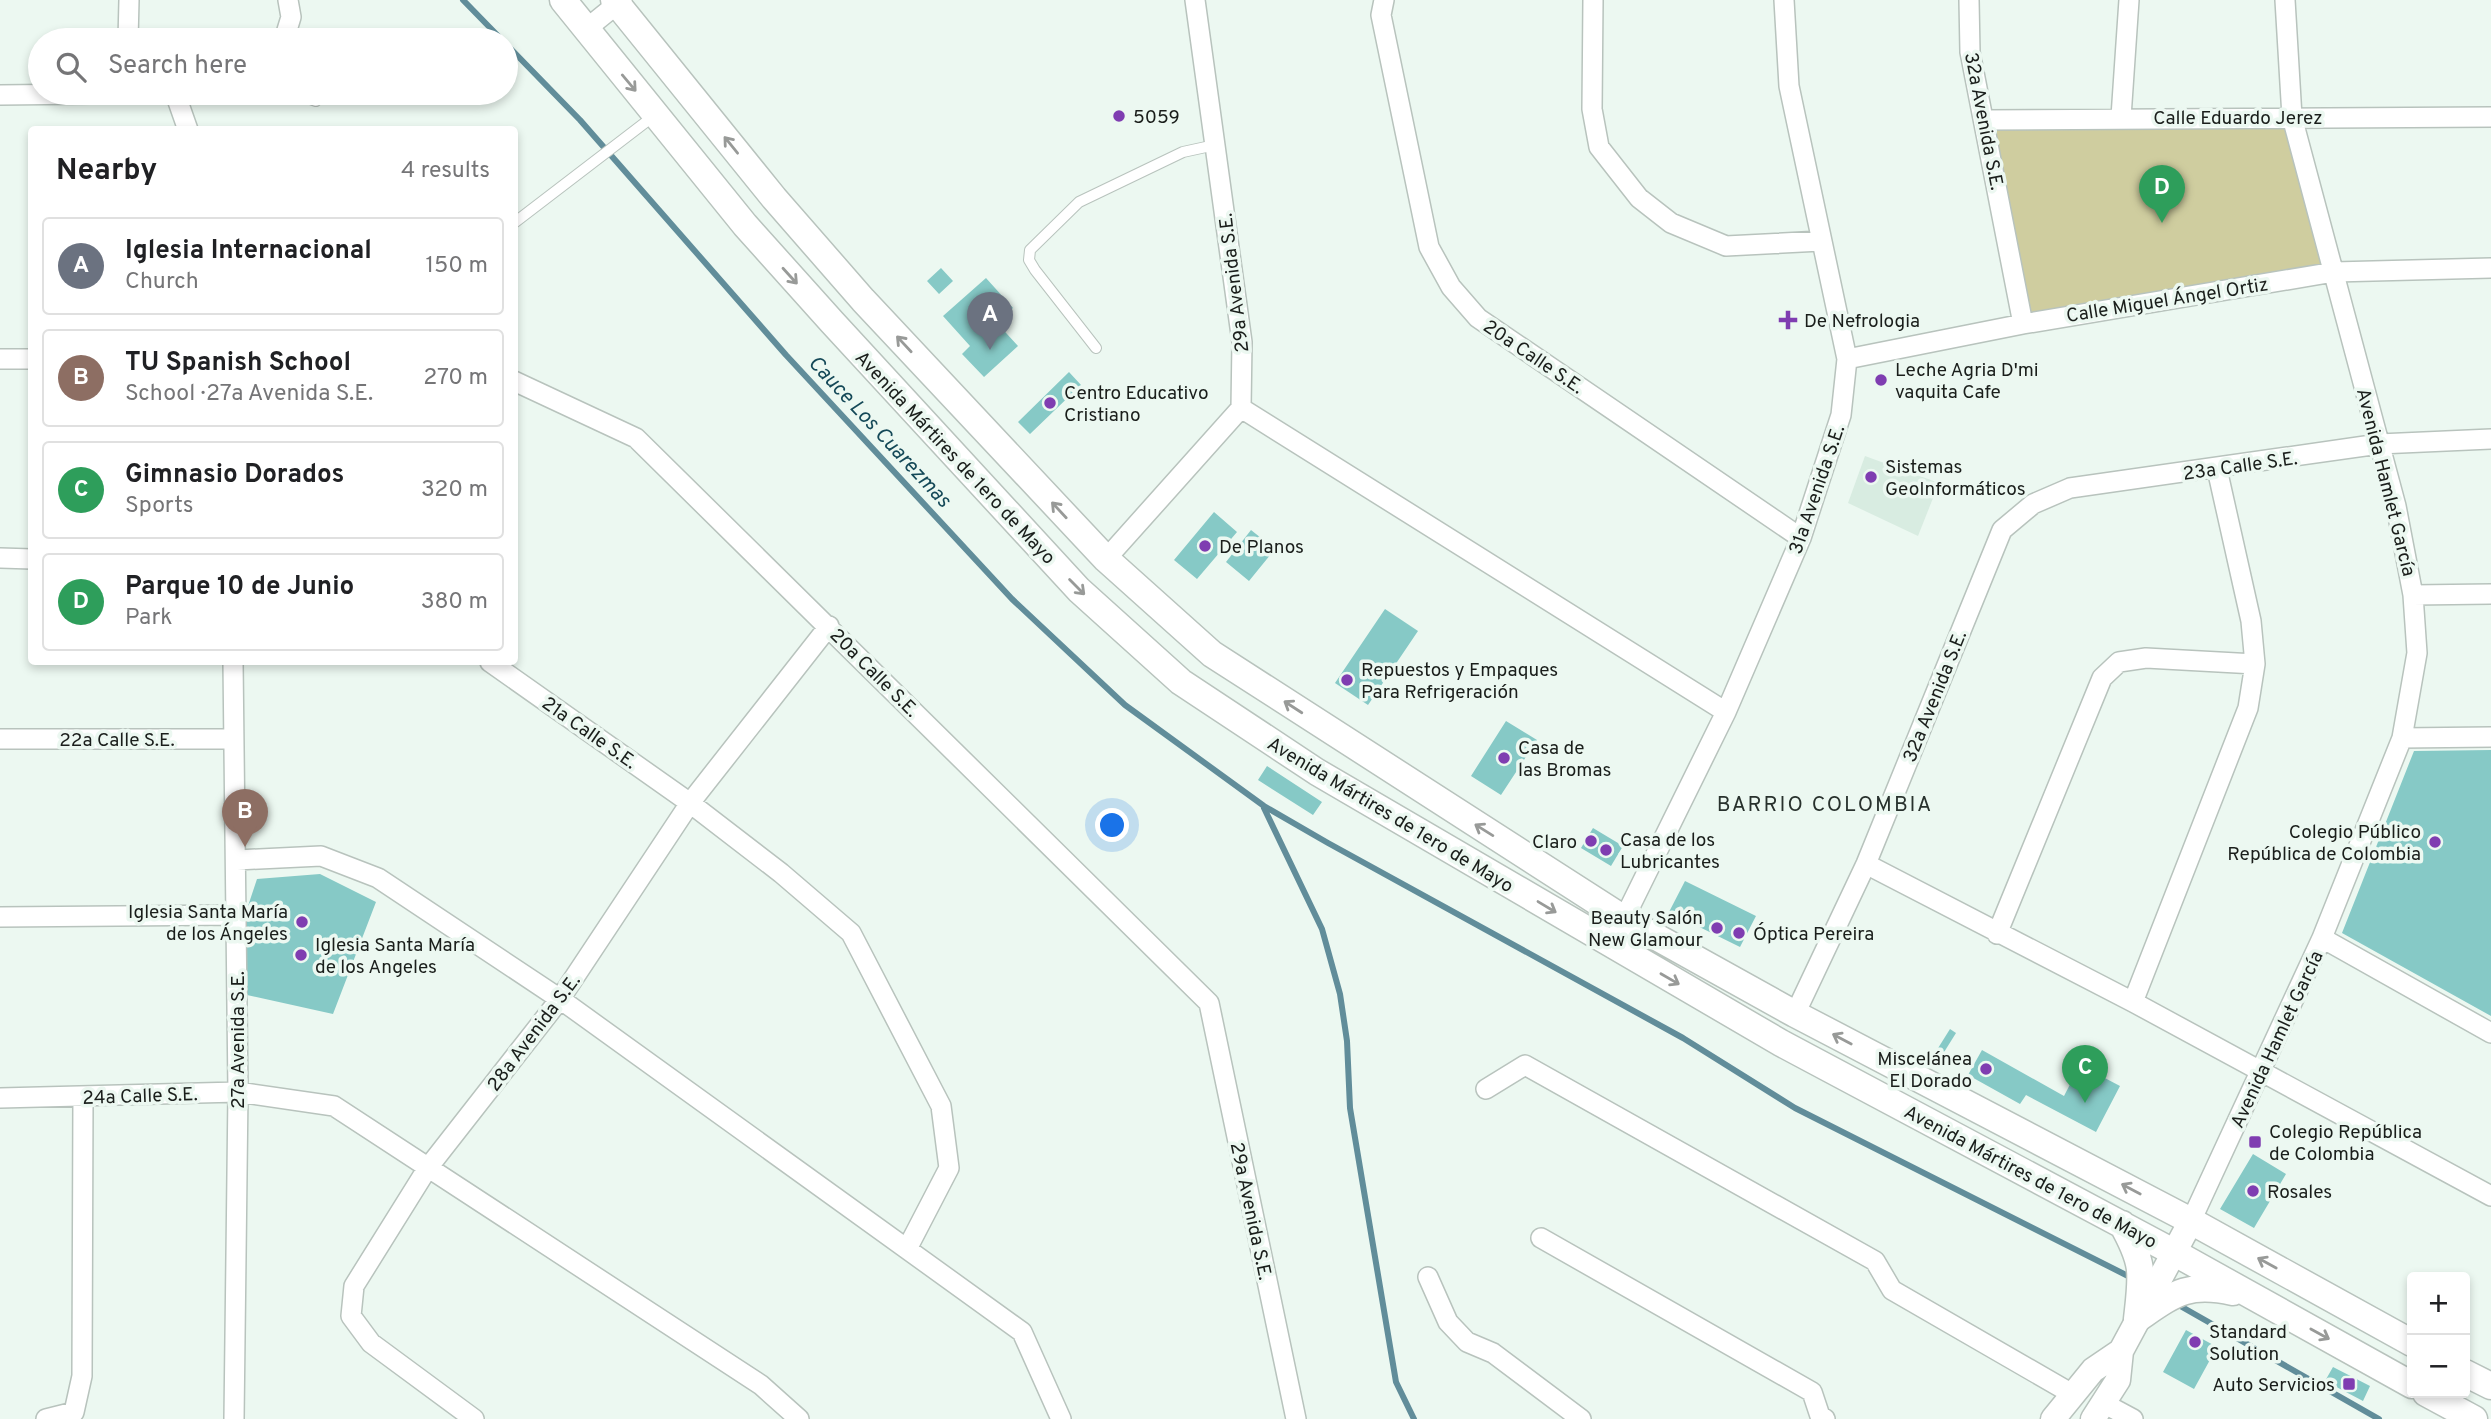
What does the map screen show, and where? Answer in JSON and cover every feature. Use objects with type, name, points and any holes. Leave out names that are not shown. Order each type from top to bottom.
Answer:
[{"type":"main road","name":"Avenida Mártires de 1ero de Mayo","points":[[563,0],[645,122],[745,225],[1079,590],[1181,682],[1317,772],[1781,1043],[2122,1224],[2407,1382]]},
{"type":"main road","name":"Avenida Mártires de 1ero de Mayo","points":[[618,1],[774,198],[863,300],[1106,559],[1212,654],[1624,919],[1795,1014],[2191,1221],[2407,1340]]},
{"type":"main road","points":[[745,225],[774,198]]},
{"type":"main road","points":[[2122,1224],[2138,1252],[2153,1293],[2206,1287],[2249,1295]]},
{"type":"main road","points":[[2470,1376],[2491,1387]]},
{"type":"main road","points":[[2435,1398],[2474,1419]]},
{"type":"street","points":[[128,28],[129,0]]},
{"type":"street","points":[[288,28],[291,16],[289,0]]},
{"type":"street","name":"29a Avenida S.E.","points":[[1195,0],[1242,342],[1241,408]]},
{"type":"street","name":"20a Calle S.E.","points":[[1384,0],[1381,15],[1429,247],[1451,287],[1478,318],[1801,538]]},
{"type":"street","points":[[1593,0],[1592,109],[1599,147],[1639,198],[1671,223],[1726,246],[1821,241]]},
{"type":"street","name":"31a Avenida S.E.","points":[[1611,945],[1727,712],[1801,538],[1842,415],[1847,359],[1789,86],[1784,0]]},
{"type":"street","name":"32a Avenida S.E.","points":[[1969,0],[1970,52],[2023,324]]},
{"type":"street","points":[[2121,117],[2129,0]]},
{"type":"street","name":"Avenida Hamlet García","points":[[2191,1221],[2322,938],[2402,738],[2417,653],[2413,596],[2396,506],[2292,117],[2285,0]]},
{"type":"street","points":[[585,30],[618,1]]},
{"type":"street","points":[[0,95],[28,95]]},
{"type":"street","points":[[181,105],[187,126]]},
{"type":"street","name":"Calle Eduardo Jerez","points":[[1985,120],[2121,117],[2491,117]]},
{"type":"street","name":"Calle Miguel Ángel Ortiz","points":[[1847,359],[2023,324],[2334,272],[2491,268]]},
{"type":"street","points":[[0,359],[28,359]]},
{"type":"street","name":"20a Calle S.E.","points":[[518,383],[636,438],[1209,1003]]},
{"type":"street","points":[[1106,559],[1241,408],[1727,712]]},
{"type":"street","name":"23a Calle S.E.","points":[[2002,530],[2033,503],[2070,488],[2379,444],[2491,439]]},
{"type":"street","points":[[2133,1002],[2248,708],[2255,663],[2251,621],[2217,468]]},
{"type":"street","name":"32a Avenida S.E.","points":[[1795,1014],[1866,864],[2002,530]]},
{"type":"street","points":[[0,558],[28,559]]},
{"type":"street","points":[[2413,596],[2491,594]]},
{"type":"street","name":"28a Avenida S.E.","points":[[474,1419],[371,1343],[351,1316],[354,1286],[427,1169],[561,999],[690,803],[829,626]]},
{"type":"street","points":[[1997,934],[2102,678],[2119,662],[2146,658],[2255,663]]},
{"type":"street","name":"27a Avenida S.E.","points":[[233,665],[238,1092],[234,1419]]},
{"type":"street","name":"21a Calle S.E.","points":[[494,665],[690,803],[781,873],[851,933],[941,1107],[949,1168],[908,1247]]},
{"type":"street","points":[[2402,738],[2491,737]]},
{"type":"street","name":"22a Calle S.E.","points":[[0,740],[233,738]]},
{"type":"street","points":[[237,860],[321,856],[378,877],[561,999],[908,1247],[1022,1332],[1061,1419]]},
{"type":"street","points":[[1866,864],[2133,1002],[2491,1196]]},
{"type":"street","points":[[0,917],[236,915]]},
{"type":"street","points":[[2322,938],[2491,1033]]},
{"type":"street","name":"29a Avenida S.E.","points":[[1209,1003],[1296,1419]]},
{"type":"street","points":[[1486,1089],[1525,1065],[1875,1261],[1892,1290],[2074,1395]]},
{"type":"street","name":"24a Calle S.E.","points":[[0,1098],[238,1092],[334,1105],[427,1169],[761,1385],[799,1419]]},
{"type":"street","points":[[46,1419],[74,1412],[82,1376],[83,1096]]},
{"type":"street","points":[[2133,1419],[2099,1411],[2118,1380],[2121,1351],[2191,1221]]},
{"type":"street","points":[[1541,1238],[1812,1392],[1820,1416],[1825,1419]]},
{"type":"street","points":[[1428,1277],[1448,1322],[1467,1342],[1493,1353],[1581,1419]]},
{"type":"street","points":[[2053,1419],[2093,1370],[2121,1351]]},
{"type":"lane","points":[[518,220],[645,122]]},
{"type":"lane","points":[[1096,348],[1035,270],[1029,260],[1030,250],[1079,202],[1183,152],[1215,145]]},
{"type":"shaded area","points":[[2292,117],[2334,272],[2023,324],[1985,120]]},
{"type":"shaded area","name":"Sistemas GeoInformáticos","points":[[1865,456],[1939,483],[1918,536],[1848,503]]},
{"type":"building","points":[[941,268],[953,281],[939,294],[927,281]]},
{"type":"building","points":[[986,278],[1013,308],[996,322],[1018,346],[984,377],[962,354],[970,346],[943,316]]},
{"type":"building","name":"Centro Educativo Cristiano","points":[[1069,372],[1081,385],[1030,434],[1018,422]]},
{"type":"building","name":"De Planos","points":[[1214,512],[1237,532],[1197,579],[1174,560]]},
{"type":"building","points":[[1251,530],[1275,549],[1249,581],[1226,562]]},
{"type":"building","points":[[1385,609],[1418,631],[1368,705],[1335,683]]},
{"type":"building","name":"Casa de las Bromas","points":[[1506,721],[1537,740],[1501,795],[1471,776]]},
{"type":"building","name":"Colegio Público República de Colombia","points":[[2491,750],[2491,1016],[2342,933],[2414,751]]},
{"type":"building","points":[[1267,766],[1322,802],[1313,815],[1258,780]]},
{"type":"building","name":"Casa de los Lubricantes","points":[[1593,828],[1623,846],[1611,866],[1581,848]]},
{"type":"building","name":"Iglesia Santa María de los Angeles","points":[[320,874],[376,902],[333,1014],[247,995],[245,915],[257,879]]},
{"type":"building","points":[[1685,881],[1756,916],[1740,947],[1669,912]]},
{"type":"building","points":[[1950,1029],[1956,1033],[1941,1057],[1935,1053]]},
{"type":"building","points":[[1982,1050],[2064,1096],[2080,1065],[2120,1086],[2096,1132],[2026,1095],[2020,1104],[1968,1075]]},
{"type":"building","name":"Rosales","points":[[2253,1154],[2286,1174],[2254,1228],[2220,1209]]},
{"type":"building","points":[[2186,1330],[2217,1347],[2194,1389],[2163,1372]]},
{"type":"building","points":[[2333,1367],[2370,1386],[2363,1401],[2325,1381]]},
{"type":"waterway","name":"Cauce Los Cuarezmas","points":[[463,0],[490,28]]},
{"type":"waterway","name":"Cauce Los Cuarezmas","points":[[518,56],[580,120],[786,355],[1012,599],[1125,705],[1264,806],[1328,843],[1683,1038],[1795,1108],[2132,1278]]},
{"type":"waterway","points":[[1264,808],[1322,929],[1340,994],[1347,1041],[1350,1108],[1396,1382],[1414,1419]]},
{"type":"waterway","points":[[2175,1303],[2379,1419]]},
{"type":"place","name":"5059","points":[[1119,116]]},
{"type":"place","name":"Parque 10 de Junio","points":[[2162,223]]},
{"type":"place","name":"De Nefrologia","points":[[1788,320]]},
{"type":"place","name":"Iglesia Internacional","points":[[990,350]]},
{"type":"place","name":"Leche Agria D'mi vaquita Cafe","points":[[1881,380]]},
{"type":"place","name":"Centro Educativo Cristiano","points":[[1050,403]]},
{"type":"place","name":"Sistemas GeoInformáticos","points":[[1871,477]]},
{"type":"place","name":"De Planos","points":[[1205,546]]},
{"type":"place","name":"Repuestos y Empaques Para Refrigeración","points":[[1347,680]]},
{"type":"place","name":"Casa de las Bromas","points":[[1504,758]]},
{"type":"place","name":"Claro","points":[[1591,841]]},
{"type":"place","name":"Colegio Público República de Colombia","points":[[2435,842]]},
{"type":"place","name":"TU Spanish School","points":[[245,847]]},
{"type":"place","name":"Casa de los Lubricantes","points":[[1606,850]]},
{"type":"place","name":"Iglesia Santa María de los Ángeles","points":[[302,922]]},
{"type":"place","name":"Beauty Salón New Glamour","points":[[1717,928]]},
{"type":"place","name":"Óptica Pereira","points":[[1739,933]]},
{"type":"place","name":"Iglesia Santa María de los Angeles","points":[[301,955]]},
{"type":"place","name":"Miscelánea El Dorado","points":[[1986,1069]]},
{"type":"place","name":"Gimnasio Dorados","points":[[2085,1103]]},
{"type":"place","name":"Colegio República de Colombia","points":[[2255,1142]]},
{"type":"place","name":"Rosales","points":[[2253,1191]]},
{"type":"place","name":"Standard Solution","points":[[2195,1342]]},
{"type":"place","name":"Auto Servicios","points":[[2349,1384]]},
{"type":"district","name":"BARRIO COLOMBIA","points":[[1825,804]]}]
